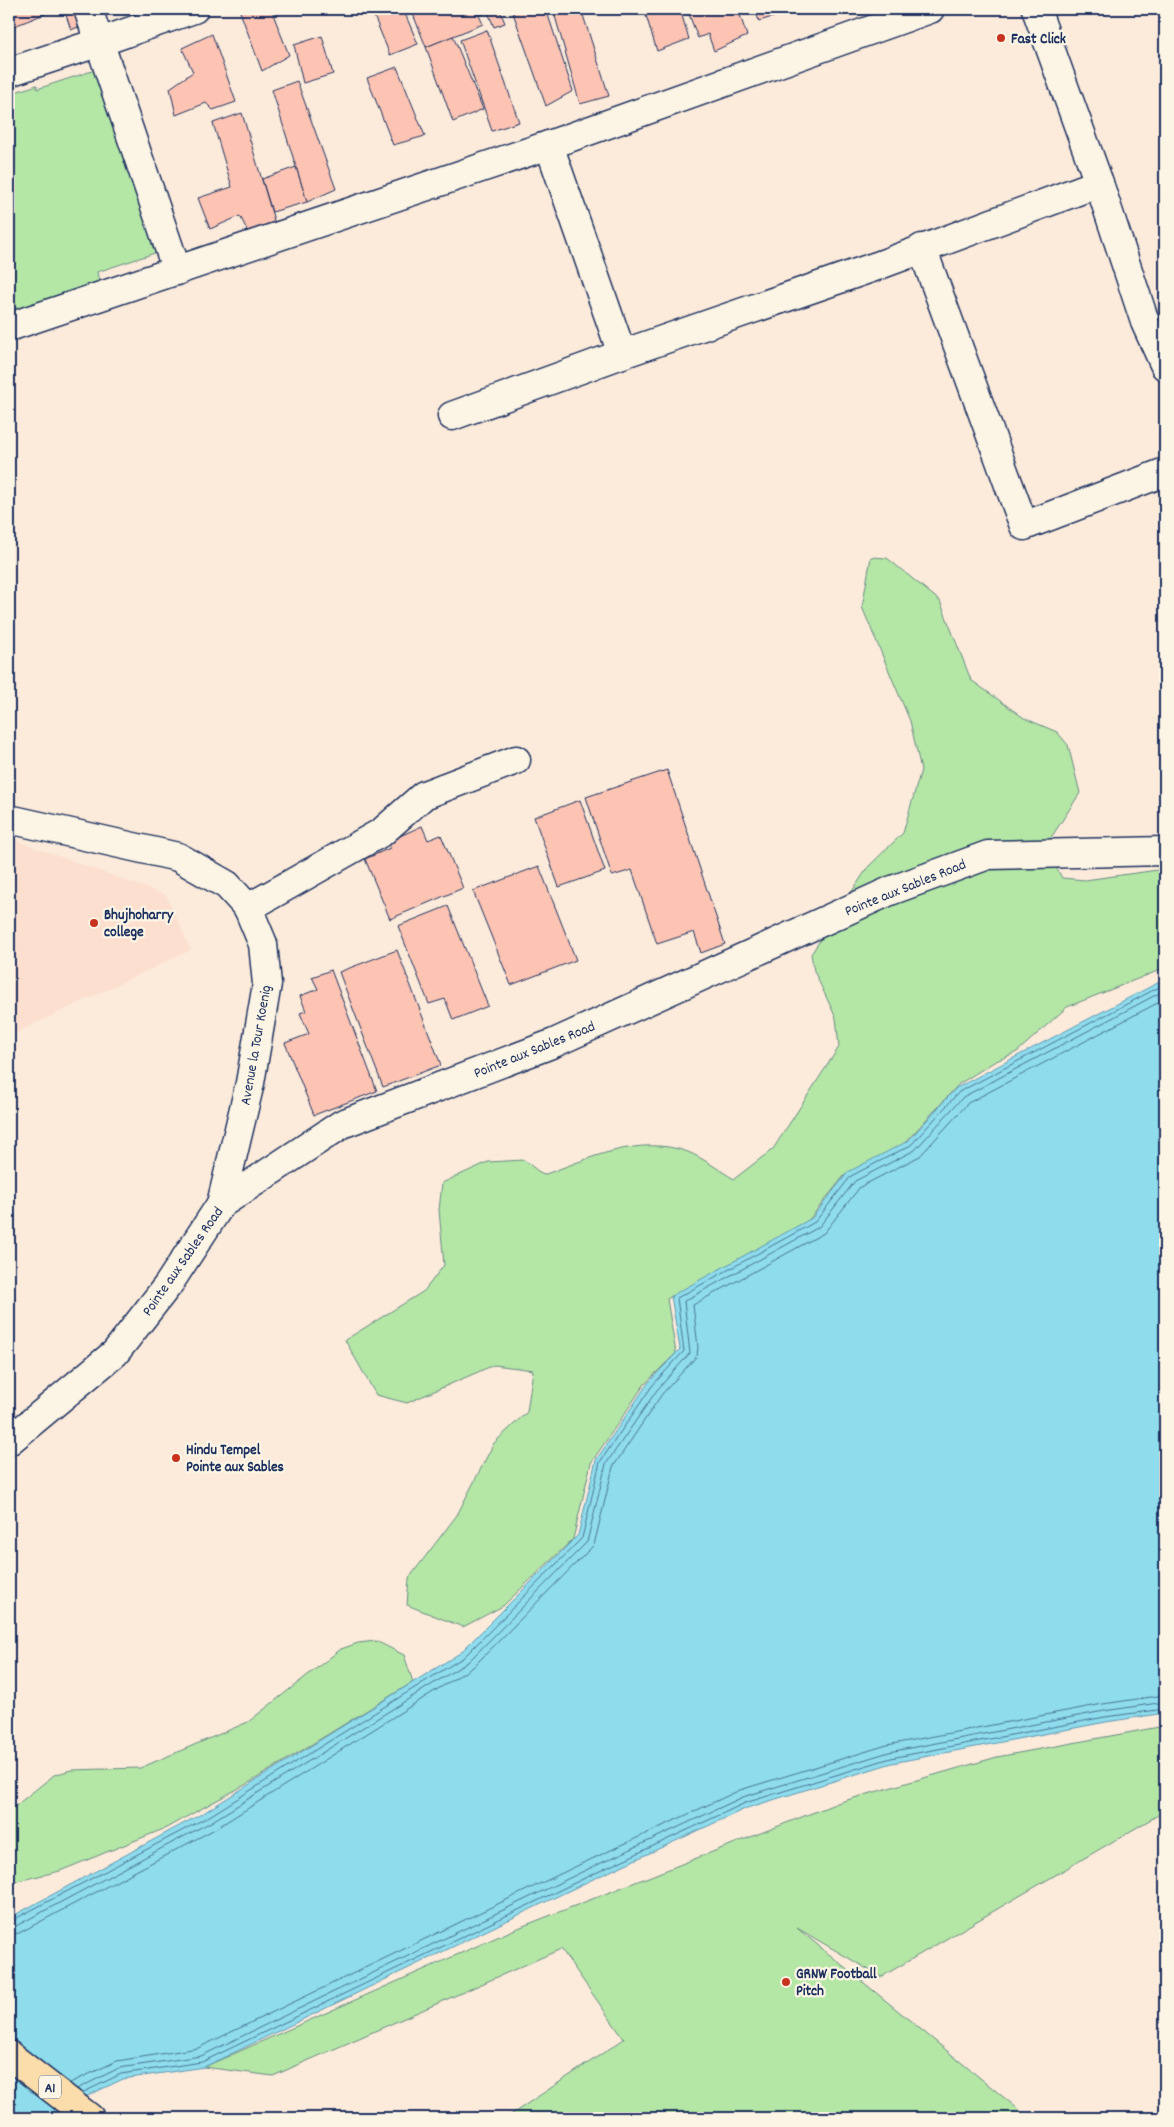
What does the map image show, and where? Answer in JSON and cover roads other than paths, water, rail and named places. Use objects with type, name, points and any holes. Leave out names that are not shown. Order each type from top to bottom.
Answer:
[{"type":"main road","name":"A1","points":[[9,2055],[90,2118]]},
{"type":"street","points":[[88,9],[177,271]]},
{"type":"street","points":[[9,72],[194,9]]},
{"type":"street","points":[[9,327],[549,145],[930,9]]},
{"type":"street","points":[[1036,9],[1099,183],[1145,322],[1165,366]]},
{"type":"street","points":[[549,145],[622,354]]},
{"type":"street","points":[[452,416],[622,354],[877,266],[1099,183]]},
{"type":"street","points":[[922,248],[1024,526],[1165,472]]},
{"type":"street","points":[[248,908],[382,832],[424,796],[516,760]]},
{"type":"street","name":"Avenue la Tour Koenig","points":[[9,819],[178,858],[227,885],[248,908],[263,944],[267,984],[250,1083],[221,1204]]},
{"type":"street","name":"Pointe aux Sables Road","points":[[9,1441],[115,1353],[168,1285],[221,1204],[342,1124],[554,1043],[899,887],[988,855],[1165,850]]},
{"type":"water","points":[[1165,979],[1165,1713],[1106,1722],[892,1763],[747,1808],[589,1881],[204,2067],[123,2079],[41,2118],[9,2118],[9,1918],[205,1812],[460,1653],[578,1535],[596,1460],[648,1383],[680,1349],[671,1296],[812,1218],[848,1172],[908,1141],[956,1088]]},
{"type":"place","name":"Fast Click","points":[[1001,38]]},
{"type":"place","name":"Bhujhoharry college","points":[[94,923]]},
{"type":"place","name":"Hindu Tempel Pointe aux Sables","points":[[176,1458]]},
{"type":"place","name":"GRNW Football Pitch","points":[[786,1982]]}]
